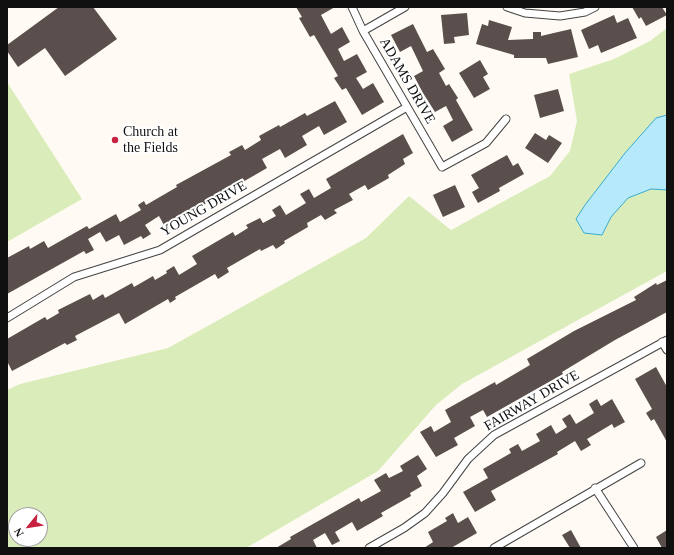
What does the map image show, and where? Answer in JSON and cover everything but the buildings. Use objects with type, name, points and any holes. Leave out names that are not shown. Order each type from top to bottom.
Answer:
[{"type":"street","name":"ADAMS DRIVE","points":[[352,7],[363,31],[442,167],[486,143],[506,119]]},
{"type":"street","points":[[363,31],[405,7]]},
{"type":"street","points":[[507,7],[525,13],[560,16],[595,7]]},
{"type":"street","name":"YOUNG DRIVE","points":[[7,318],[74,278],[160,250],[407,108]]},
{"type":"street","points":[[665,341],[667,350]]},
{"type":"street","name":"FAIRWAY DRIVE","points":[[369,548],[404,528],[425,513],[443,493],[468,459],[494,435],[665,341]]},
{"type":"street","points":[[494,548],[595,488],[641,463]]},
{"type":"street","points":[[595,488],[634,548]]},
{"type":"green space","points":[[667,28],[667,271],[462,384],[436,405],[378,471],[246,548],[7,548],[7,390],[20,384],[168,348],[366,238],[409,196],[451,230],[550,176],[570,151],[577,121],[569,74],[614,59],[650,41]]},
{"type":"green space","points":[[7,82],[82,199],[7,242]]},
{"type":"water","points":[[667,115],[667,190],[651,189],[628,198],[611,217],[602,235],[584,233],[576,219],[585,205],[625,153],[656,118]]},
{"type":"place","name":"Church at the Fields","points":[[115,140]]}]
